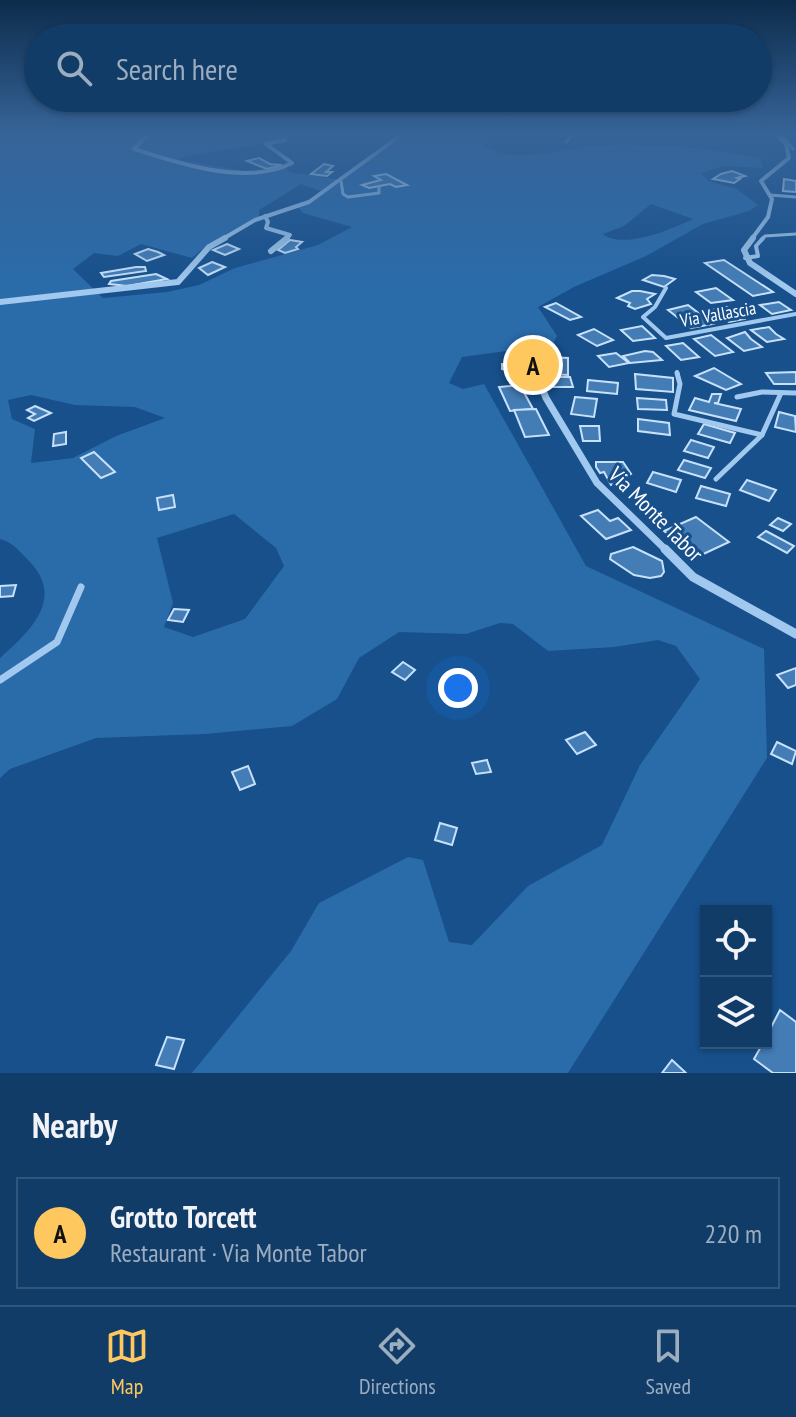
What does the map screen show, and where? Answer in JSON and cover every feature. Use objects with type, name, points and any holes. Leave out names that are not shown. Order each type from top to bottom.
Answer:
[{"type":"street","points":[[0,302],[178,282],[205,250],[265,216],[306,203],[336,184]]},
{"type":"street","points":[[763,184],[772,199],[768,217],[745,246],[745,258],[796,294]]},
{"type":"street","points":[[265,216],[268,222],[266,228],[290,235],[271,251]]},
{"type":"street","name":"Via Monte Tabor","points":[[537,375],[546,398],[597,483],[693,577],[796,634]]},
{"type":"lane","points":[[341,184],[343,194],[348,197],[379,193],[379,187]]},
{"type":"lane","points":[[770,195],[796,197]]},
{"type":"lane","points":[[745,258],[758,256],[756,246],[765,236],[796,234]]},
{"type":"lane","name":"Via Vallascia","points":[[666,288],[655,307],[643,317],[666,338],[796,314]]},
{"type":"lane","points":[[677,372],[680,384],[674,414],[762,435]]},
{"type":"lane","points":[[737,397],[762,392],[796,393]]},
{"type":"lane","points":[[716,479],[762,435],[781,393]]},
{"type":"lane","points":[[0,680],[57,642],[81,587]]},
{"type":"shaded area","points":[[0,184],[301,184],[259,210],[259,218],[205,247],[192,258],[141,244],[118,256],[94,253],[73,269],[103,298],[167,292],[199,285],[235,268],[318,245],[352,227],[303,213],[297,206],[323,192],[301,184],[719,184],[737,189],[758,205],[749,211],[703,224],[646,256],[574,287],[538,307],[557,336],[542,365],[514,350],[462,357],[449,383],[463,389],[484,384],[586,566],[764,649],[767,758],[568,1073],[192,1073],[291,951],[319,903],[408,857],[423,860],[449,942],[472,945],[528,886],[602,845],[640,765],[700,679],[676,646],[658,640],[614,647],[548,651],[513,624],[500,623],[466,634],[399,632],[359,658],[337,699],[292,726],[205,734],[96,738],[10,769],[0,778],[0,658],[32,626],[44,602],[40,575],[5,540],[0,539]],"holes":[[[651,204],[693,219],[635,239],[623,240],[603,234],[624,226]],[[31,395],[75,405],[135,407],[165,418],[116,436],[73,458],[31,463],[35,429],[12,419],[8,400]],[[234,514],[276,548],[284,566],[245,619],[193,637],[164,627],[173,603],[157,538]]]},
{"type":"building","points":[[366,184],[390,184],[369,188],[362,185]]},
{"type":"building","points":[[784,184],[796,184],[796,192],[783,191]]},
{"type":"building","points":[[290,240],[302,242],[296,247],[298,249],[285,253],[278,250]]},
{"type":"building","points":[[227,244],[239,249],[225,255],[213,250]]},
{"type":"building","points":[[148,249],[164,255],[147,261],[135,254]]},
{"type":"building","points":[[724,260],[773,292],[753,296],[705,263]]},
{"type":"building","points":[[212,262],[225,267],[208,275],[199,268]]},
{"type":"building","points":[[145,267],[146,271],[104,277],[101,273]]},
{"type":"building","points":[[156,274],[167,279],[127,286],[109,284],[111,281]]},
{"type":"building","points":[[652,275],[675,279],[664,287],[643,280]]},
{"type":"building","points":[[716,288],[733,300],[711,303],[696,292]]},
{"type":"building","points":[[632,291],[655,294],[647,299],[651,304],[635,309],[628,306],[630,303],[617,298]]},
{"type":"building","points":[[779,302],[791,310],[772,314],[760,305]]},
{"type":"building","points":[[556,303],[581,317],[570,320],[545,307]]},
{"type":"building","points":[[688,305],[713,324],[691,328],[668,310]]},
{"type":"building","points":[[727,307],[744,319],[729,322],[712,310]]},
{"type":"building","points":[[642,326],[655,338],[633,341],[621,330]]},
{"type":"building","points":[[769,327],[784,339],[767,342],[751,330]]},
{"type":"building","points":[[594,329],[613,340],[597,346],[578,335]]},
{"type":"building","points":[[745,332],[762,347],[744,351],[727,338]]},
{"type":"building","points":[[711,335],[733,352],[715,356],[694,339]]},
{"type":"building","points":[[683,343],[699,357],[681,360],[666,346]]},
{"type":"building","points":[[653,352],[662,360],[630,363],[623,356]]},
{"type":"building","points":[[616,353],[629,363],[609,367],[598,356]]},
{"type":"building","points":[[550,357],[568,358],[568,375],[550,374]]},
{"type":"building","points":[[502,364],[524,364],[525,371],[502,369]]},
{"type":"building","points":[[714,368],[741,384],[726,390],[695,376]]},
{"type":"building","points":[[796,372],[796,384],[774,384],[766,373]]},
{"type":"building","points":[[635,374],[673,378],[673,392],[636,389]]},
{"type":"building","points":[[550,377],[570,377],[573,387],[553,387]]},
{"type":"building","points":[[588,380],[618,383],[617,394],[587,391]]},
{"type":"building","points":[[520,385],[533,409],[510,411],[499,387]]},
{"type":"building","points":[[712,394],[721,394],[718,403],[714,403],[741,409],[736,421],[689,410],[695,398],[709,402]]},
{"type":"building","points":[[575,397],[597,399],[594,417],[571,414]]},
{"type":"building","points":[[637,398],[666,400],[667,410],[638,409]]},
{"type":"building","points":[[35,406],[51,413],[34,421],[28,418],[35,414],[27,410]]},
{"type":"building","points":[[536,409],[549,435],[525,437],[514,410]]},
{"type":"building","points":[[779,412],[795,416],[796,432],[775,427]]},
{"type":"building","points":[[638,419],[669,423],[670,435],[638,431]]},
{"type":"building","points":[[704,424],[735,433],[730,443],[698,434]]},
{"type":"building","points":[[580,426],[599,426],[600,441],[583,441]]},
{"type":"building","points":[[66,432],[66,444],[53,446],[54,434]]},
{"type":"building","points":[[691,440],[714,447],[708,458],[684,451]]},
{"type":"building","points":[[94,452],[115,472],[101,478],[81,458]]},
{"type":"building","points":[[684,460],[711,468],[705,478],[678,470]]},
{"type":"building","points":[[596,462],[623,462],[631,474],[611,485],[604,472],[600,473],[596,467]]},
{"type":"building","points":[[653,472],[681,480],[676,492],[647,483]]},
{"type":"building","points":[[747,480],[776,490],[769,501],[740,490]]},
{"type":"building","points":[[701,486],[730,494],[726,506],[696,498]]},
{"type":"building","points":[[173,495],[175,507],[159,510],[157,498]]},
{"type":"building","points":[[598,510],[610,521],[618,518],[631,530],[606,539],[581,516]]},
{"type":"building","points":[[696,517],[729,542],[697,557],[664,531]]},
{"type":"building","points":[[778,518],[791,524],[783,531],[770,525]]},
{"type":"building","points":[[766,531],[794,546],[787,553],[758,537]]},
{"type":"building","points":[[633,547],[662,561],[664,572],[661,576],[650,578],[634,575],[610,559],[611,554]]},
{"type":"building","points":[[16,585],[13,596],[0,597],[0,586]]},
{"type":"building","points":[[174,609],[189,610],[183,622],[168,620]]},
{"type":"building","points":[[403,662],[415,670],[405,680],[392,672]]},
{"type":"building","points":[[796,668],[796,685],[788,688],[777,675]]},
{"type":"building","points":[[585,732],[596,745],[577,754],[566,740]]},
{"type":"building","points":[[777,742],[796,751],[792,764],[771,754]]},
{"type":"building","points":[[487,760],[491,772],[476,774],[472,763]]},
{"type":"building","points":[[248,766],[255,784],[240,790],[232,772]]},
{"type":"building","points":[[440,823],[457,828],[452,845],[435,840]]},
{"type":"building","points":[[780,1010],[796,1022],[796,1073],[773,1073],[754,1059],[760,1049],[772,1049],[772,1025]]},
{"type":"building","points":[[167,1037],[184,1040],[174,1069],[156,1065]]},
{"type":"building","points":[[672,1060],[686,1073],[662,1073]]},
{"type":"place","name":"Grotto Torcett","points":[[533,365]]}]
